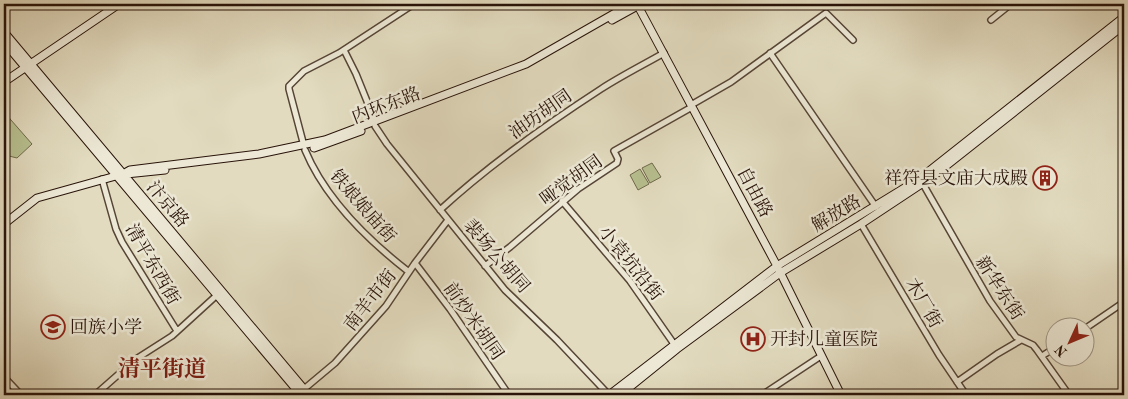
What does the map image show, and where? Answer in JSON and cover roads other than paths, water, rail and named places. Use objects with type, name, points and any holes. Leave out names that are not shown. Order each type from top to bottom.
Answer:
[{"type":"main road","points":[[4,82],[119,4]]},
{"type":"main road","name":"自由路","points":[[636,4],[664,53],[778,269],[841,395]]},
{"type":"main road","name":"内环东路","points":[[4,224],[37,198],[120,174],[260,159],[326,145],[375,123],[528,68],[636,4]]},
{"type":"main road","name":"解放路","points":[[609,395],[674,344],[778,269],[930,172],[1124,17]]},
{"type":"main road","name":"解放路","points":[[620,395],[778,269],[861,224],[923,184],[1123,28]]},
{"type":"main road","name":"汴京路","points":[[4,32],[28,66]]},
{"type":"main road","name":"汴京路","points":[[4,42],[28,66],[120,174],[302,394]]},
{"type":"main road","name":"汴京路","points":[[120,174],[217,295],[302,394]]},
{"type":"street","points":[[991,20],[1011,4]]},
{"type":"street","points":[[344,50],[412,5]]},
{"type":"street","points":[[692,106],[732,82],[826,13],[853,40]]},
{"type":"street","name":"裴场公胡同","points":[[344,50],[356,74],[375,123],[387,144],[505,290],[557,340],[609,395]]},
{"type":"street","name":"铁娘娘庙街","points":[[344,50],[304,71],[289,86],[305,148],[319,179],[332,196],[376,244],[410,272]]},
{"type":"street","name":"油坊胡同","points":[[440,210],[483,172],[530,136],[602,88],[664,53]]},
{"type":"street","points":[[770,53],[876,207]]},
{"type":"street","name":"哑觉胡同","points":[[485,266],[578,189],[617,163],[618,159],[614,151],[692,106]]},
{"type":"street","name":"清平东西街","points":[[102,179],[116,229],[122,242],[177,331]]},
{"type":"street","name":"新华东街","points":[[923,184],[990,300],[1016,337],[1033,346],[1042,356],[1069,395]]},
{"type":"street","name":"小袁坑沿街","points":[[562,202],[630,281],[674,344]]},
{"type":"street","name":"南羊市街","points":[[302,394],[349,348],[386,306],[415,263],[448,220]]},
{"type":"street","name":"木厂街","points":[[861,224],[939,355],[966,395]]},
{"type":"street","name":"前炒米胡同","points":[[415,263],[450,309],[509,395]]},
{"type":"street","points":[[95,395],[136,359],[177,331],[217,295]]},
{"type":"street","points":[[1096,321],[1124,302]]},
{"type":"street","points":[[957,382],[1021,340]]},
{"type":"street","points":[[1042,356],[1046,353]]},
{"type":"street","points":[[762,395],[822,356]]},
{"type":"street","points":[[4,377],[21,395]]},
{"type":"place","name":"祥符县文庙大成殿","points":[[1045,178]]},
{"type":"place","name":"回族小学","points":[[53,327]]},
{"type":"place","name":"开封儿童医院","points":[[753,339]]},
{"type":"district","name":"清平街道","points":[[162,368]]}]
